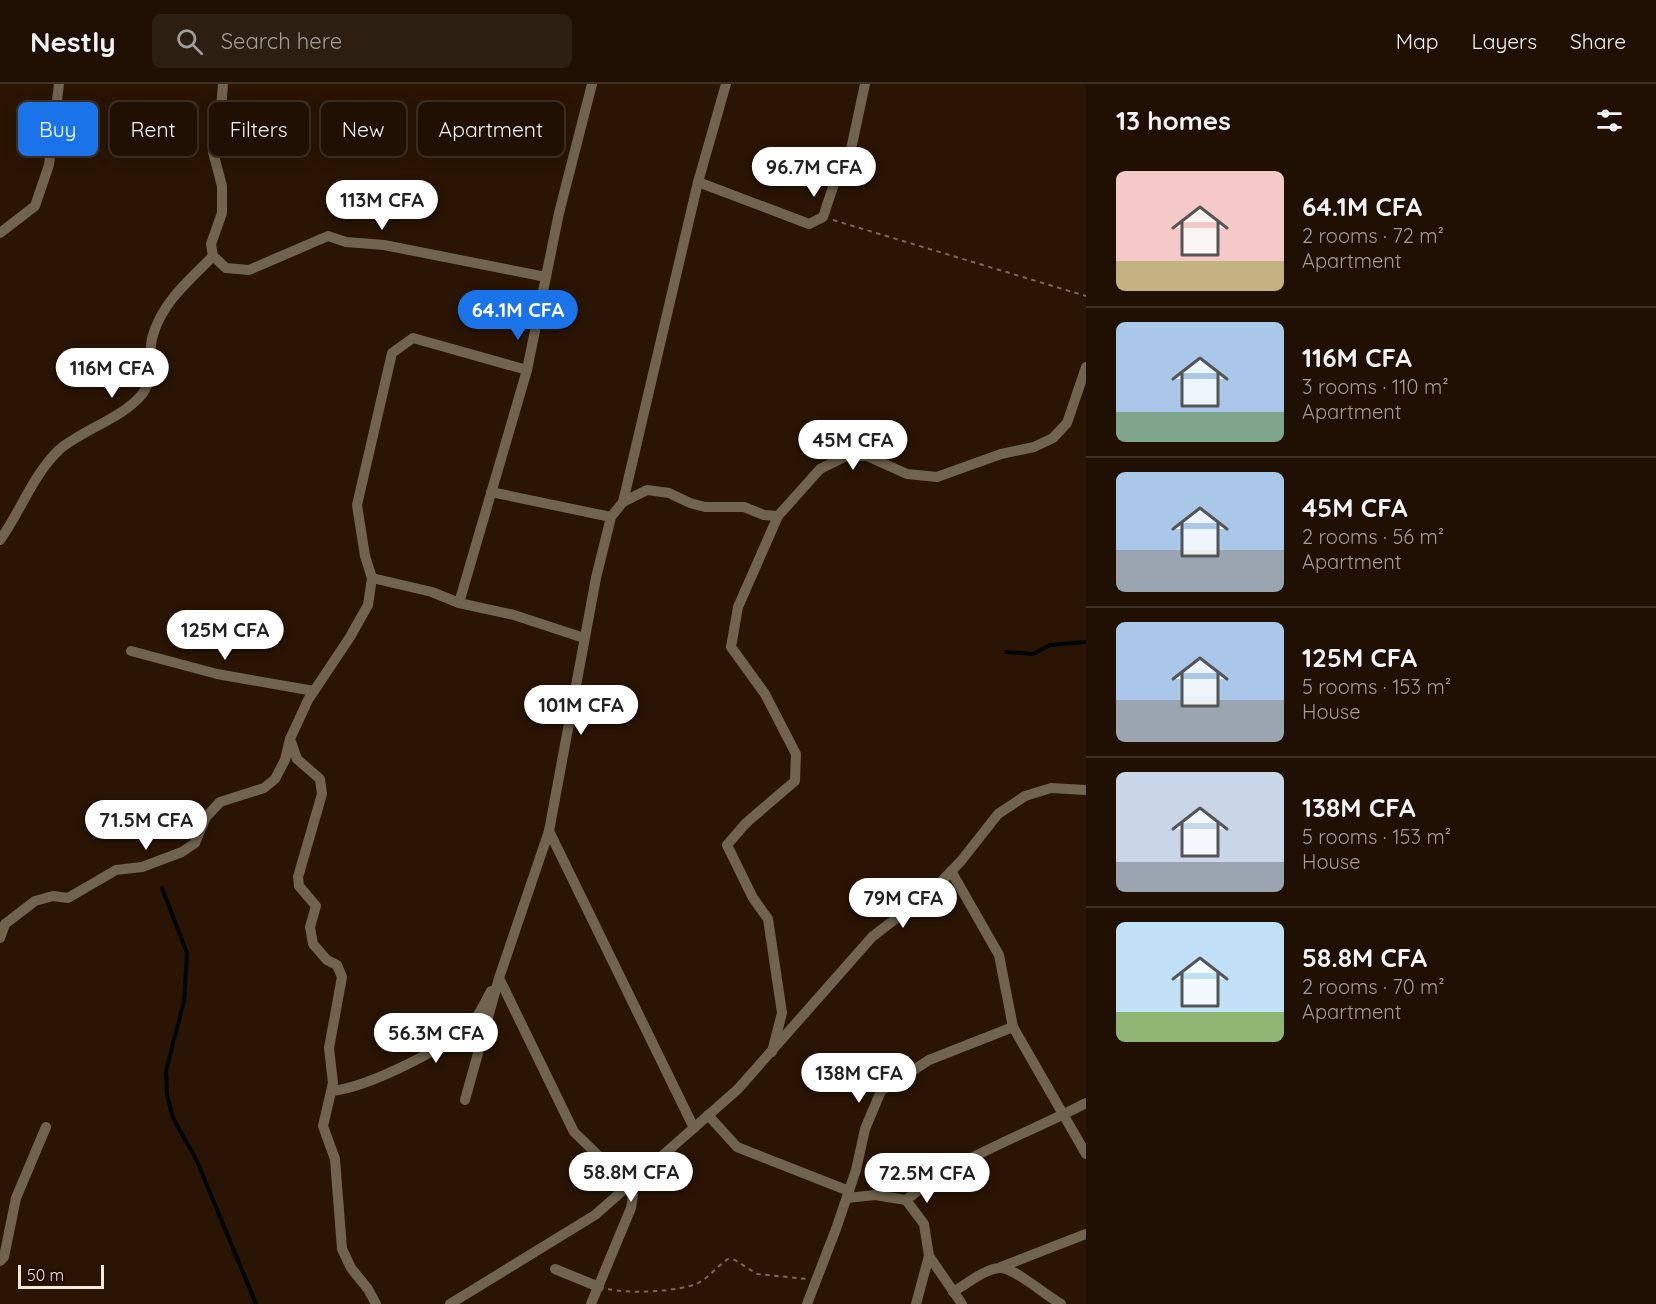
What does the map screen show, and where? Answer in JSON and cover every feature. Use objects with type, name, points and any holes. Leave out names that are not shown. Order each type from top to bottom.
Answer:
[{"type":"street","points":[[0,233],[35,206],[49,165],[58,84]]},
{"type":"street","points":[[223,84],[220,122],[213,152],[222,186],[222,213],[211,244],[213,256],[226,268],[249,270],[328,236],[346,242],[384,245],[546,277]]},
{"type":"street","points":[[459,603],[527,370],[546,277],[592,84]]},
{"type":"street","points":[[623,502],[698,182],[726,84]]},
{"type":"street","points":[[698,182],[809,224],[823,217],[838,172],[850,153],[865,84]]},
{"type":"street","points":[[0,540],[25,497],[58,451],[74,438],[109,419],[143,392],[148,377],[152,335],[162,310],[213,256]]},
{"type":"street","points":[[0,938],[5,924],[35,901],[53,896],[68,897],[116,870],[142,867],[182,852],[195,843],[206,817],[220,802],[264,788],[275,779],[285,760],[290,739],[314,691],[350,638],[368,605],[372,578],[365,556],[357,506],[392,353],[413,338],[527,370]]},
{"type":"street","points":[[772,1052],[782,1013],[768,919],[753,898],[727,845],[746,823],[795,781],[796,754],[765,694],[731,646],[738,607],[777,516],[820,469],[846,456],[867,456],[908,474],[937,477],[1001,454],[1034,447],[1053,438],[1067,423],[1086,367]]},
{"type":"street","points":[[465,1100],[499,978],[549,831],[584,638],[611,517],[623,502],[647,490],[669,493],[705,507],[744,507],[764,515],[777,516]]},
{"type":"street","points":[[491,492],[611,517]]},
{"type":"street","points":[[372,578],[432,592],[459,603],[514,615],[584,638]]},
{"type":"street","points":[[131,651],[228,676],[314,691]]},
{"type":"street","points":[[290,739],[297,759],[320,778],[322,794],[298,877],[299,886],[316,906],[310,927],[313,944],[341,971],[342,983],[329,1048],[332,1091],[323,1126],[335,1159],[342,1249],[351,1268],[368,1289],[376,1304]]},
{"type":"street","points":[[450,1304],[595,1215],[630,1186],[738,1089],[872,937],[934,889],[998,814],[1024,795],[1051,788],[1086,790]]},
{"type":"street","points":[[549,831],[694,1128]]},
{"type":"street","points":[[951,871],[999,955],[1013,1027],[1086,1154]]},
{"type":"street","points":[[332,1091],[346,1089],[416,1060],[461,1031],[475,1019],[499,978]]},
{"type":"street","points":[[499,978],[574,1132],[630,1186],[633,1195],[631,1208],[591,1304]]},
{"type":"street","points":[[807,1304],[848,1194],[865,1130],[881,1091],[929,1060],[1013,1027]]},
{"type":"street","points":[[906,1200],[932,1179],[984,1149],[1086,1103]]},
{"type":"street","points":[[708,1115],[737,1147],[848,1194],[906,1200],[924,1224],[929,1257],[916,1304]]},
{"type":"street","points":[[0,1262],[4,1257],[16,1198],[45,1127]]},
{"type":"street","points":[[953,1292],[988,1271],[1086,1234]]},
{"type":"street","points":[[929,1257],[962,1304]]},
{"type":"street","points":[[1001,1267],[1010,1270],[1043,1295],[1061,1304]]},
{"type":"street","points":[[555,1269],[599,1287]]},
{"type":"path","points":[[823,217],[1086,296]]},
{"type":"path","points":[[599,1287],[638,1293],[682,1287],[698,1283],[728,1259],[735,1260],[757,1274],[817,1280]]},
{"type":"waterway","points":[[1006,652],[1033,654],[1050,645],[1086,642]]},
{"type":"waterway","points":[[162,888],[187,953],[184,1001],[166,1071],[167,1095],[173,1118],[197,1161],[256,1304]]}]
